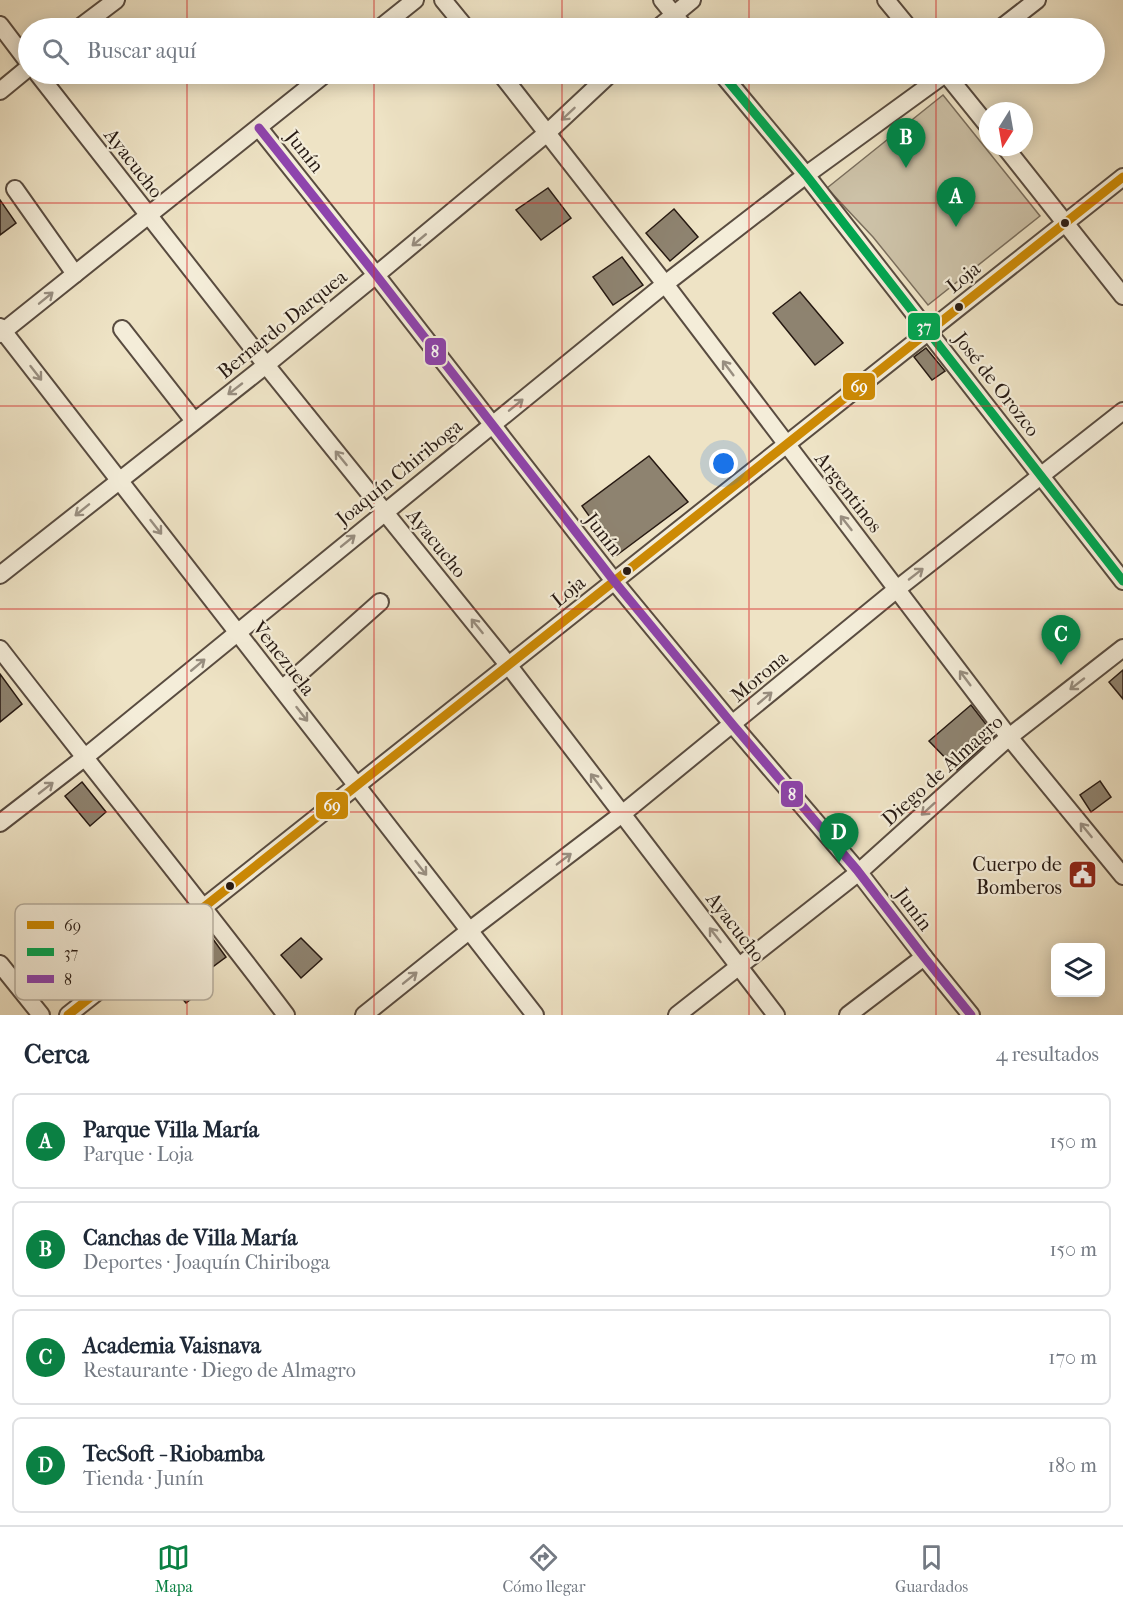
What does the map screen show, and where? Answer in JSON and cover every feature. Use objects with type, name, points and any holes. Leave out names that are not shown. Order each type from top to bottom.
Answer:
[{"type":"street","points":[[93,18],[116,0]]},
{"type":"street","points":[[392,18],[415,0]]},
{"type":"street","points":[[443,0],[458,18]]},
{"type":"street","points":[[662,0],[677,18]]},
{"type":"street","points":[[669,18],[692,0]]},
{"type":"street","points":[[886,0],[901,18]]},
{"type":"street","points":[[1014,18],[1037,0]]},
{"type":"street","points":[[0,25],[18,49]]},
{"type":"street","points":[[0,91],[18,76]]},
{"type":"street","name":"Ayacucho","points":[[46,84],[266,365],[509,666],[776,1015]]},
{"type":"street","points":[[1,331],[313,84]]},
{"type":"street","name":"Argentinos","points":[[509,84],[665,284],[1010,737],[1123,876]]},
{"type":"street","name":"Bernardo Darquea","points":[[0,575],[376,275],[547,133],[599,84]]},
{"type":"street","name":"José de Orozco","points":[[731,84],[929,331],[1123,581]]},
{"type":"street","name":"Joaquín Chiriboga","points":[[0,823],[84,758],[665,284],[806,175],[932,84]]},
{"type":"street","points":[[954,84],[979,115]]},
{"type":"street","name":"Junín","points":[[259,128],[614,581],[859,872],[971,1015]]},
{"type":"street","points":[[1012,156],[1123,296]]},
{"type":"street","name":"Loja","points":[[208,904],[1123,177]]},
{"type":"street","points":[[15,189],[75,274]]},
{"type":"street","points":[[122,330],[195,421]]},
{"type":"street","name":"Venezuela","points":[[1,331],[535,1015]]},
{"type":"street","name":"Morona","points":[[364,1015],[470,930],[622,814],[897,589],[1123,411]]},
{"type":"street","points":[[282,689],[380,602]]},
{"type":"street","name":"Diego de Almagro","points":[[677,1015],[859,872],[1010,737],[1123,648]]},
{"type":"street","points":[[0,649],[202,904]]},
{"type":"street","points":[[213,919],[286,1015]]},
{"type":"street","points":[[848,1015],[924,957]]},
{"type":"street","points":[[0,964],[15,983]]},
{"type":"street","points":[[29,1000],[41,1015]]},
{"type":"street","name":"Loja","points":[[68,1015],[87,1000]]},
{"type":"shaded area","points":[[943,95],[979,140],[979,156],[992,156],[1040,216],[928,305],[873,237],[827,188]]},
{"type":"building","points":[[548,188],[571,218],[541,240],[516,210]]},
{"type":"building","points":[[0,200],[16,223],[0,235]]},
{"type":"building","points":[[674,209],[698,237],[670,261],[646,233]]},
{"type":"building","points":[[622,257],[643,285],[613,305],[593,277]]},
{"type":"building","points":[[800,292],[843,343],[815,365],[773,313]]},
{"type":"building","points":[[926,348],[945,371],[932,380],[914,357]]},
{"type":"building","points":[[649,456],[688,502],[617,555],[582,506]]},
{"type":"building","points":[[1123,670],[1123,699],[1109,682]]},
{"type":"building","points":[[0,674],[22,704],[0,722]]},
{"type":"building","points":[[971,705],[995,736],[957,770],[929,741]]},
{"type":"building","points":[[1100,781],[1111,797],[1091,812],[1080,795]]},
{"type":"building","points":[[82,782],[106,812],[90,826],[65,796]]},
{"type":"building","points":[[301,938],[322,959],[301,978],[281,955]]},
{"type":"building","points":[[213,939],[226,957],[213,967]]},
{"type":"transit line","name":"37","points":[[730,84],[806,175],[1123,581]]},
{"type":"transit line","name":"8","points":[[259,128],[614,581],[857,870],[971,1015]]},
{"type":"transit line","name":"69","points":[[208,904],[1123,177]]},
{"type":"transit line","name":"69","points":[[68,1015],[87,1000]]},
{"type":"place","name":"Canchas de Villa María","points":[[906,168]]},
{"type":"place","name":"Parque Villa María","points":[[956,227]]},
{"type":"place","name":"Academia Vaisnava","points":[[1061,665]]},
{"type":"place","name":"TecSoft - Riobamba","points":[[839,863]]},
{"type":"place","name":"Cuerpo de Bomberos","points":[[1083,875]]}]
